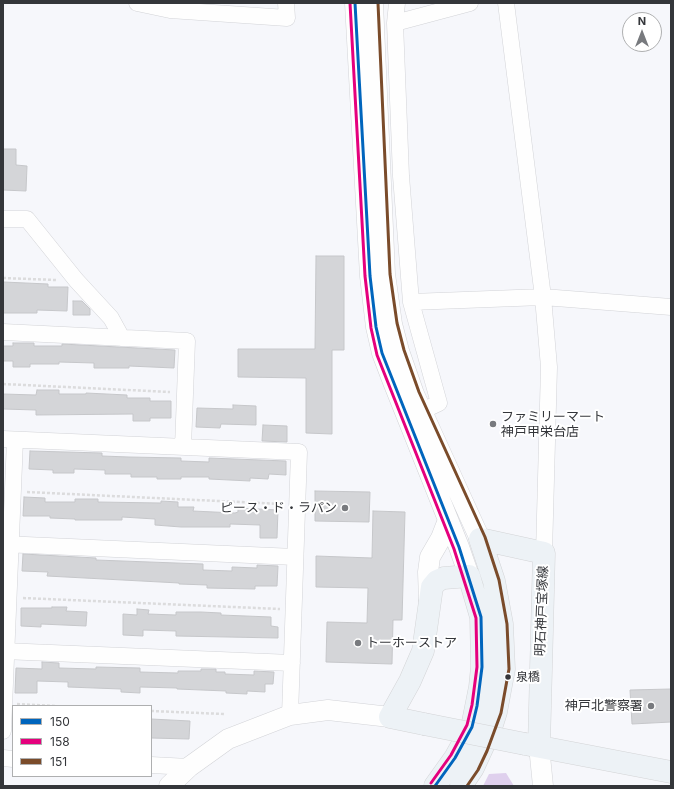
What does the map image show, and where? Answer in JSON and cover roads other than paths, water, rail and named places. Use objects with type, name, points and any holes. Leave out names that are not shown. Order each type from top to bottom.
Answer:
[{"type":"main road","name":"明石神戸宝塚線","points":[[480,539],[544,552],[532,745]]},
{"type":"main road","points":[[461,786],[473,768],[490,731],[496,712],[504,669],[502,624],[494,582],[480,539]]},
{"type":"main road","points":[[435,786],[455,758],[472,727],[478,700],[482,667],[481,617],[469,576],[444,578],[432,587],[423,651],[410,681],[390,717],[424,724],[532,745],[671,772]]},
{"type":"street","points":[[137,3],[170,10],[287,18],[286,3]]},
{"type":"street","points":[[355,3],[370,276],[376,327],[382,353],[469,576]]},
{"type":"street","points":[[373,3],[385,274],[392,324],[408,377],[480,539]]},
{"type":"street","points":[[397,3],[395,23],[401,176],[411,302],[439,403],[422,411]]},
{"type":"street","points":[[395,23],[470,3]]},
{"type":"street","points":[[506,3],[543,297],[549,367],[544,552]]},
{"type":"street","points":[[3,219],[27,219],[76,280],[111,318],[122,338]]},
{"type":"street","points":[[411,302],[543,297],[671,307]]},
{"type":"street","points":[[3,332],[187,340],[183,447]]},
{"type":"street","points":[[3,731],[8,598],[7,544],[13,491],[9,439],[299,452],[290,715]]},
{"type":"street","points":[[429,609],[428,572],[430,557],[441,538],[448,520]]},
{"type":"street","points":[[7,544],[295,557]]},
{"type":"street","points":[[5,651],[292,663]]},
{"type":"street","points":[[169,786],[190,767],[228,739],[290,715],[328,710],[390,717]]},
{"type":"street","points":[[532,745],[543,786]]},
{"type":"street","points":[[152,765],[190,767]]},
{"type":"place","name":"ファミリーマート 神戸甲栄台店","points":[[493,424]]},
{"type":"place","name":"ピース・ド・ラパン","points":[[345,508]]},
{"type":"place","name":"トーホーストア","points":[[358,643]]},
{"type":"place","name":"泉橋","points":[[508,677]]},
{"type":"place","name":"神戸北警察署","points":[[651,706]]}]
